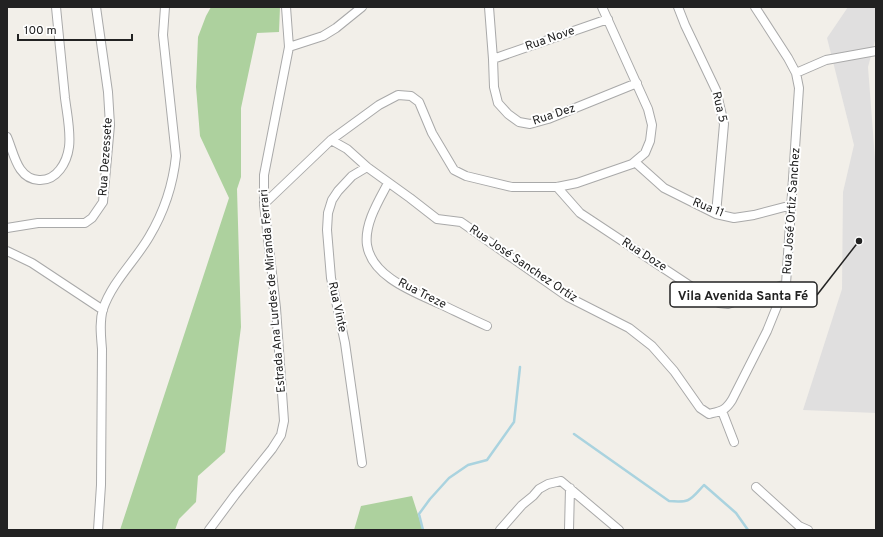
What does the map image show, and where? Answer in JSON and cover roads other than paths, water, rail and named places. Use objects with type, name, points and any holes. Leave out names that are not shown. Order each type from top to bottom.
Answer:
[{"type":"street","points":[[7,137],[20,169],[26,176],[35,180],[45,180],[54,176],[63,167],[69,146],[68,123],[56,7]]},
{"type":"street","name":"Rua Dezessete","points":[[7,228],[38,222],[84,223],[92,218],[103,202],[110,125],[108,92],[96,7]]},
{"type":"street","points":[[98,530],[101,485],[101,327],[103,310],[110,294],[149,238],[168,196],[174,174],[176,156],[163,36],[165,7]]},
{"type":"street","name":"Estrada Ana Lurdes de Miranda Ferrari","points":[[209,530],[272,449],[281,435],[284,421],[276,308],[264,204],[264,175],[289,47],[286,7]]},
{"type":"street","name":"Rua Dez","points":[[489,7],[494,87],[498,103],[508,114],[519,122],[530,124],[548,119],[637,83]]},
{"type":"street","points":[[264,204],[331,140],[379,105],[398,95],[411,96],[419,102],[432,133],[454,170],[466,176],[512,187],[557,187],[577,183],[632,164],[645,153],[650,141],[652,125],[648,109],[637,83],[602,7]]},
{"type":"street","name":"Rua 5","points":[[678,7],[716,90],[724,124],[716,214]]},
{"type":"street","name":"Rua José Ortiz Sanchez","points":[[722,411],[732,400],[767,331],[786,284],[799,88],[796,73],[788,58],[755,7]]},
{"type":"street","points":[[289,47],[323,36],[336,28],[361,8]]},
{"type":"street","name":"Rua Nove","points":[[493,59],[608,20]]},
{"type":"street","points":[[796,73],[826,60],[876,51]]},
{"type":"street","name":"Rua José Sanchez Ortiz","points":[[331,140],[347,149],[367,167],[437,219],[461,222],[568,298],[629,328],[652,346],[674,371],[700,408],[708,414],[722,411]]},
{"type":"street","name":"Rua 11","points":[[635,162],[664,188],[716,214],[734,218],[754,215],[792,205]]},
{"type":"street","name":"Rua Vinte","points":[[362,463],[345,344],[331,278],[327,230],[328,213],[332,200],[338,190],[352,176],[367,167]]},
{"type":"street","name":"Rua Treze","points":[[388,182],[372,213],[367,233],[367,244],[370,254],[375,262],[385,274],[402,286],[487,326]]},
{"type":"street","name":"Rua Doze","points":[[557,187],[580,214],[710,299],[719,303],[728,304],[737,302],[786,284]]},
{"type":"street","points":[[7,251],[32,263],[103,310]]},
{"type":"street","points":[[722,411],[734,442]]},
{"type":"street","points":[[500,530],[522,504],[533,496],[539,489],[548,484],[561,481],[619,530]]},
{"type":"street","points":[[756,486],[799,526],[808,530]]},
{"type":"street","points":[[570,488],[570,530]]},
{"type":"waterway","points":[[423,530],[419,514],[430,499],[449,478],[468,465],[487,460],[514,422],[520,367]]},
{"type":"waterway","points":[[574,434],[669,501],[686,501],[693,497],[704,485],[736,513],[748,530]]},
{"type":"place","name":"Vila Avenida Santa Fé","points":[[859,241]]}]
